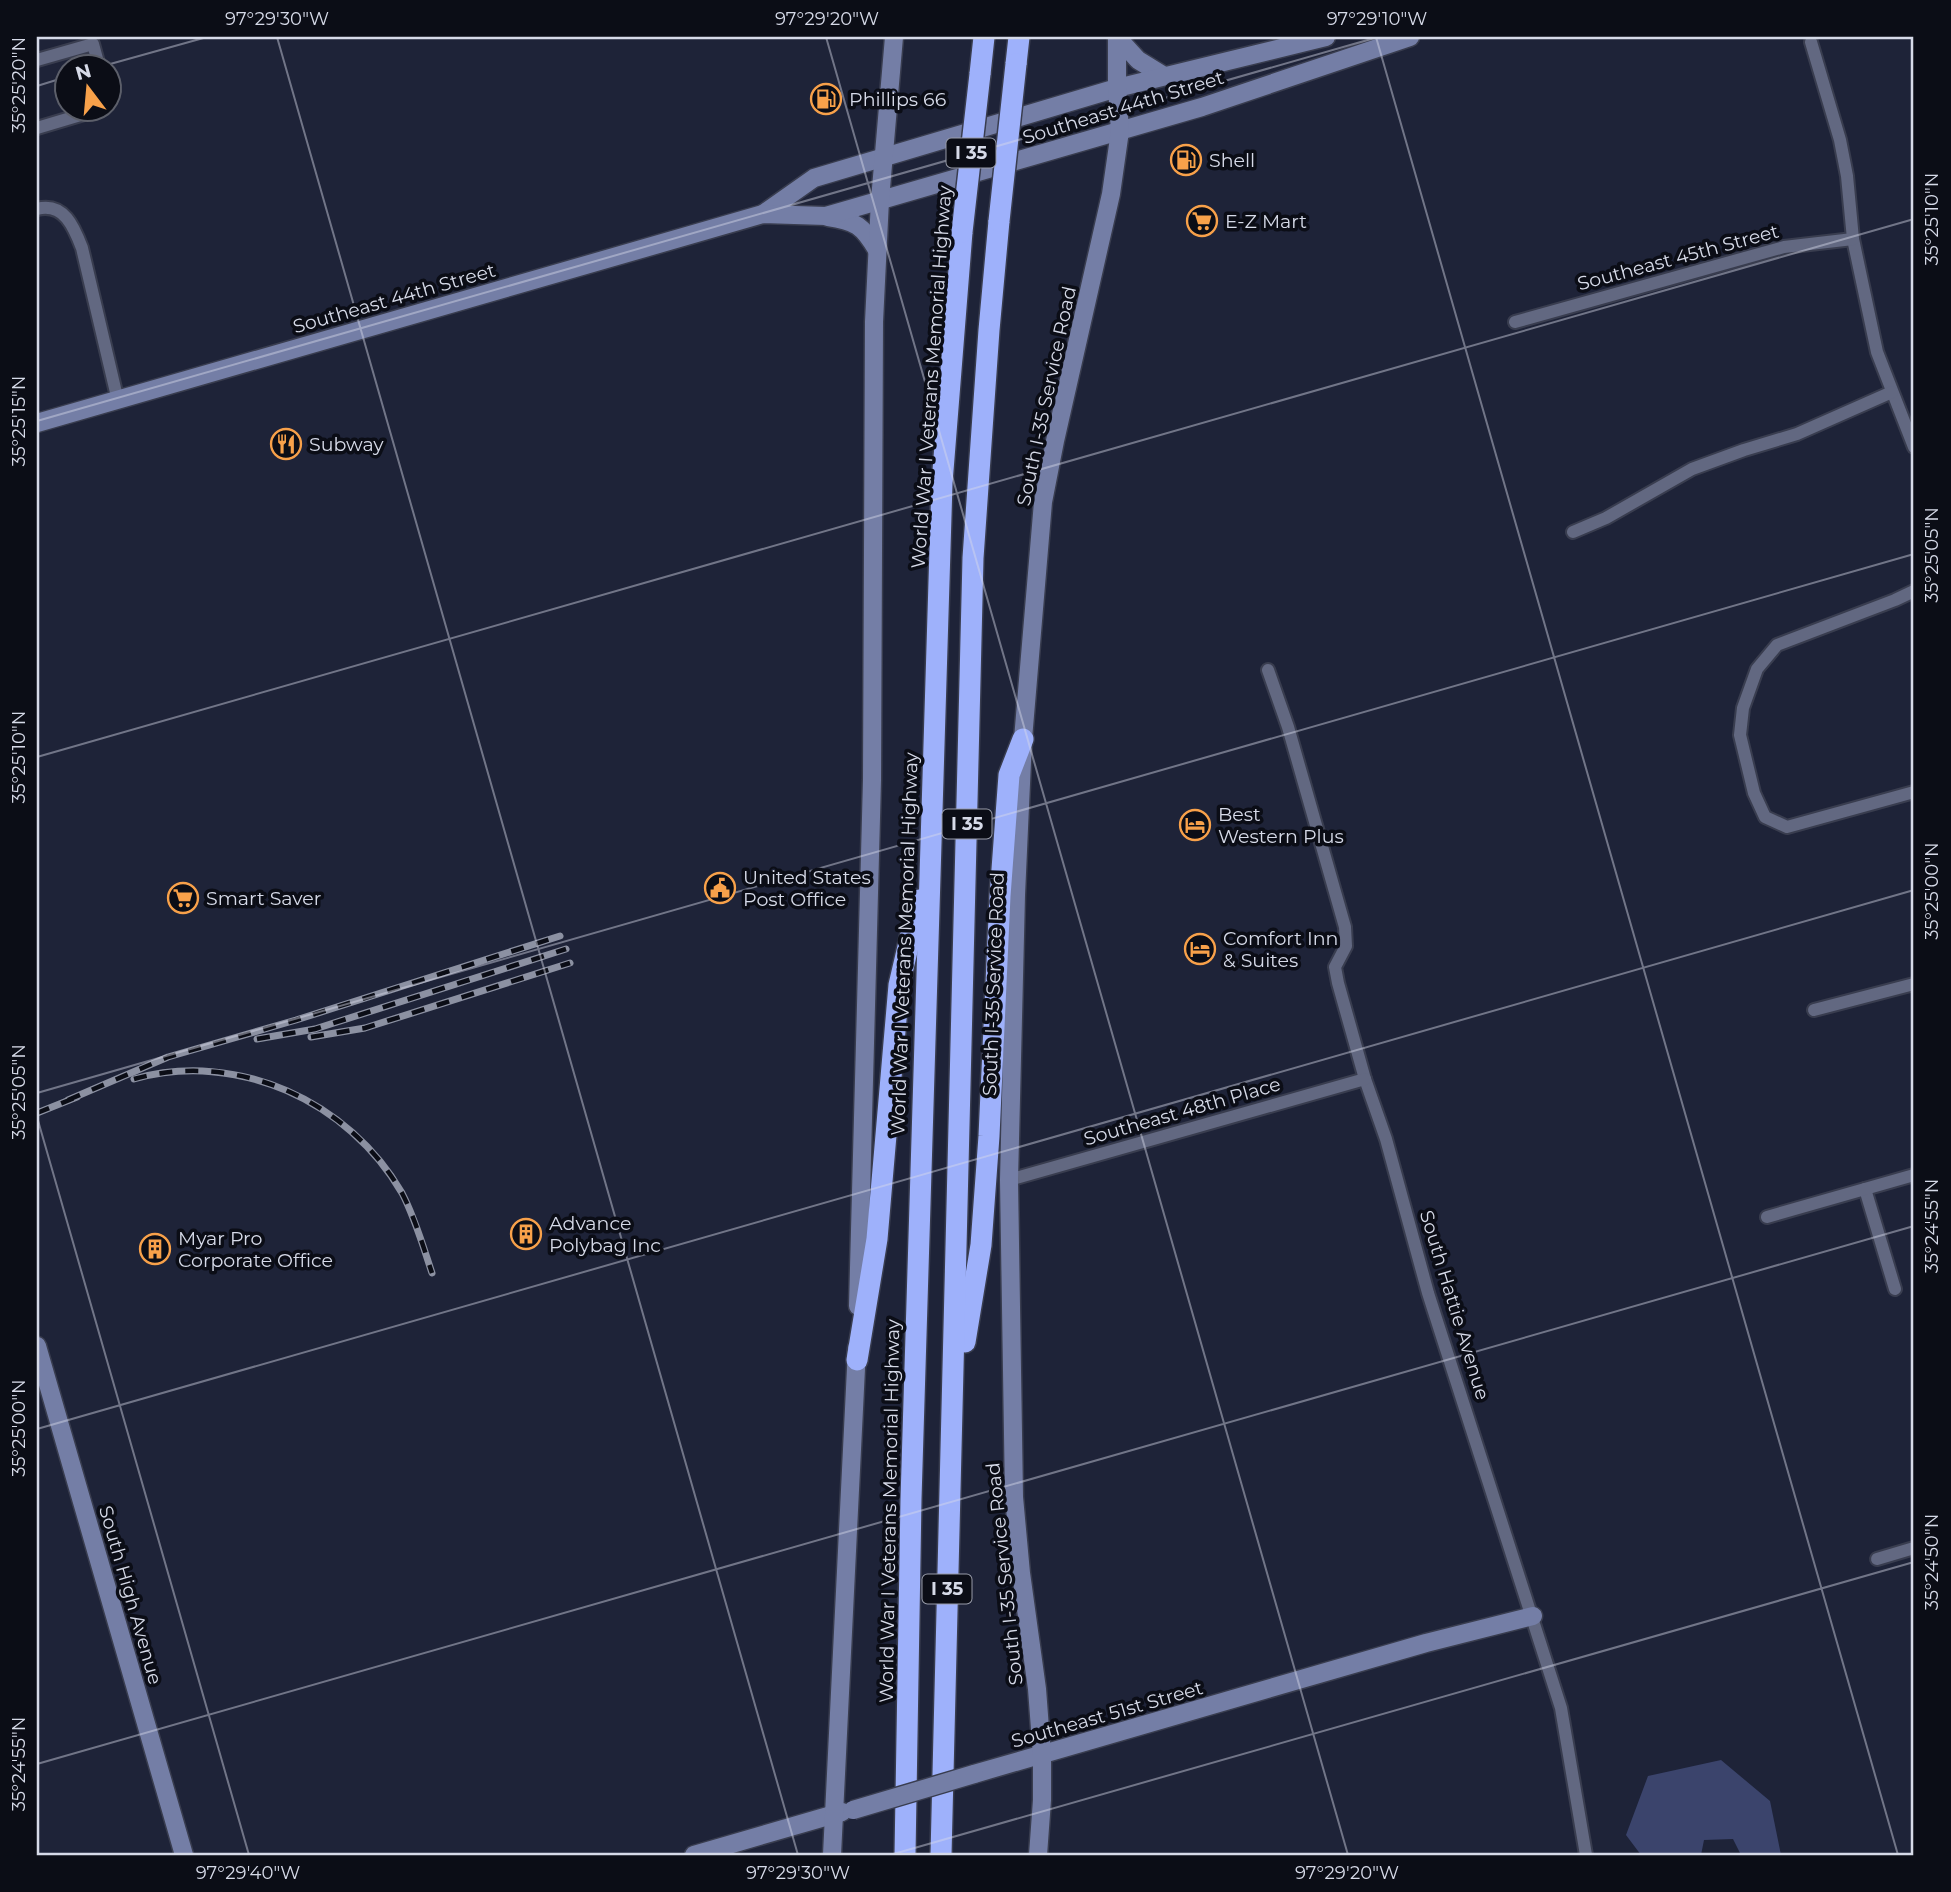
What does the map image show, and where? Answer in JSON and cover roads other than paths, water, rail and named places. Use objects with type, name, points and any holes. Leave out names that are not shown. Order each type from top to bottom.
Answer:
[{"type":"highway","name":"World War I Veterans Memorial Highway","points":[[905,1855],[911,1499],[942,483],[962,232],[984,37]]},
{"type":"highway","name":"I 35","points":[[941,1855],[973,558],[989,330],[1019,37]]},
{"type":"highway","points":[[951,1427],[981,1245],[1009,775],[1023,739]]},
{"type":"highway","points":[[857,1360],[877,1239],[899,985],[929,853]]},
{"type":"main road","points":[[832,1855],[857,1360],[872,780],[874,322],[880,200],[894,37]]},
{"type":"main road","points":[[1117,37],[1138,60],[1164,76]]},
{"type":"main road","name":"South I-35 Service Road","points":[[1038,1855],[1042,1755],[1037,1689],[1014,1497],[1009,1180],[1016,895],[1023,739],[1043,502],[1108,211],[1120,131],[1117,37]]},
{"type":"main road","name":"Southeast 44th Street","points":[[763,214],[814,178],[1117,88],[1326,37]]},
{"type":"main road","name":"Southeast 44th Street","points":[[37,423],[763,214],[826,216],[1120,131],[1410,37]]},
{"type":"main road","points":[[826,216],[849,220],[858,225],[877,250]]},
{"type":"main road","name":"South High Avenue","points":[[37,1346],[184,1855]]},
{"type":"main road","name":"Southeast 51st Street","points":[[694,1855],[1426,1643],[1533,1616]]},
{"type":"street","points":[[1809,39],[1840,140],[1847,176],[1853,239],[1877,352],[1914,447]]},
{"type":"street","points":[[65,52],[93,44],[95,52]]},
{"type":"street","points":[[37,128],[58,122]]},
{"type":"street","points":[[37,209],[43,207],[61,211],[74,227],[82,248],[118,401]]},
{"type":"street","name":"Southeast 45th Street","points":[[1515,322],[1784,247],[1853,239]]},
{"type":"street","points":[[1573,532],[1606,518],[1692,469],[1797,434],[1892,392]]},
{"type":"street","points":[[1914,591],[1777,645],[1757,669],[1749,688],[1743,708],[1740,735],[1754,793],[1766,817],[1787,827],[1914,792]]},
{"type":"street","name":"South Hattie Avenue","points":[[1268,670],[1288,727],[1345,927],[1346,946],[1335,967],[1365,1079],[1386,1139],[1428,1293],[1561,1707],[1586,1855]]},
{"type":"street","points":[[1814,1010],[1914,984]]},
{"type":"street","name":"Southeast 48th Place","points":[[1009,1180],[1365,1079]]},
{"type":"street","points":[[1767,1217],[1914,1175]]},
{"type":"street","points":[[1866,1189],[1895,1289]]},
{"type":"street","points":[[1877,1559],[1914,1548]]},
{"type":"railway","points":[[68,1100],[168,1057],[296,1020],[560,936]]},
{"type":"railway","points":[[257,1039],[315,1029],[566,949]]},
{"type":"railway","points":[[311,1037],[365,1028],[570,963]]},
{"type":"railway","points":[[134,1079],[173,1072],[212,1072],[250,1078],[287,1091],[321,1109],[352,1132],[379,1160],[402,1193],[432,1273]]},
{"type":"railway","points":[[37,1113],[77,1097]]},
{"type":"place","name":"Phillips 66","points":[[826,99]]},
{"type":"place","name":"Shell","points":[[1186,160]]},
{"type":"place","name":"E-Z Mart","points":[[1202,221]]},
{"type":"place","name":"Subway","points":[[286,444]]},
{"type":"place","name":"Best Western Plus","points":[[1195,825]]},
{"type":"place","name":"United States Post Office","points":[[720,888]]},
{"type":"place","name":"Smart Saver","points":[[183,898]]},
{"type":"place","name":"Comfort Inn & Suites","points":[[1200,949]]},
{"type":"place","name":"Advance Polybag Inc","points":[[526,1234]]},
{"type":"place","name":"Myar Pro Corporate Office","points":[[155,1249]]}]
